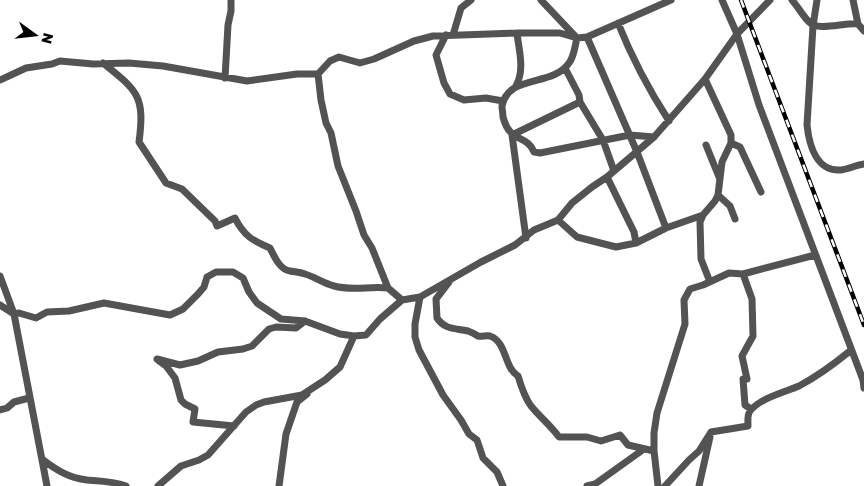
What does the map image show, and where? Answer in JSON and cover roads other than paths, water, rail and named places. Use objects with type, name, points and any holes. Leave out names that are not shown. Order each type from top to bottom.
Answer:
[{"type":"street","points":[[225,78],[231,0]]},
{"type":"street","points":[[471,0],[461,8],[449,35],[436,55],[444,83],[450,94],[464,100],[486,98],[504,101]]},
{"type":"street","points":[[541,0],[577,38]]},
{"type":"street","points":[[0,80],[26,68],[60,61],[163,66],[246,81],[298,74],[318,74],[330,61],[339,57],[360,63],[374,59],[414,41],[449,35],[560,33],[577,38],[587,37],[671,0]]},
{"type":"street","points":[[722,0],[737,34],[759,105],[850,350],[863,380],[864,388]]},
{"type":"street","points":[[0,305],[14,314],[19,313],[36,318],[47,312],[69,311],[104,303],[170,315],[183,309],[198,294],[204,287],[208,277],[216,272],[233,272],[243,278],[249,292],[257,303],[281,319],[305,321],[340,334],[366,335],[380,319],[402,300],[420,297],[526,238],[534,230],[558,220],[572,203],[607,177],[654,137],[705,80],[737,34],[770,0]]},
{"type":"street","points":[[792,0],[813,26],[858,24]]},
{"type":"street","points":[[817,0],[813,26],[807,125],[812,149],[825,166],[834,170],[842,170],[864,164]]},
{"type":"street","points":[[852,0],[858,24],[864,31]]},
{"type":"street","points":[[618,23],[627,46],[649,89],[669,121]]},
{"type":"street","points":[[516,86],[520,79],[521,65],[517,33]]},
{"type":"street","points":[[587,37],[630,135],[666,228]]},
{"type":"street","points":[[526,238],[512,135],[506,126],[502,109],[505,96],[516,86],[560,73],[570,63],[577,38]]},
{"type":"street","points":[[103,63],[123,79],[137,94],[142,117],[139,142],[166,183],[182,189],[215,221],[217,226],[236,218],[239,225],[252,240],[270,248],[284,269],[313,276],[315,280],[334,286],[347,288],[369,286],[388,288]]},
{"type":"street","points":[[565,68],[579,95],[580,102],[603,140],[614,171]]},
{"type":"street","points":[[318,74],[321,100],[338,166],[364,235],[372,248],[388,288],[402,300]]},
{"type":"street","points":[[705,80],[731,135],[731,143],[722,162],[718,194],[700,222],[701,259],[710,282]]},
{"type":"street","points":[[512,135],[580,102]]},
{"type":"street","points":[[512,135],[532,146],[534,152],[540,153],[630,135],[654,137]]},
{"type":"street","points":[[731,143],[740,147],[760,192]]},
{"type":"street","points":[[706,145],[719,177]]},
{"type":"street","points":[[607,177],[634,232],[636,242]]},
{"type":"street","points":[[718,194],[730,206],[734,219]]},
{"type":"street","points":[[558,220],[577,237],[616,247],[636,242],[666,228],[703,215]]},
{"type":"street","points":[[658,486],[654,450],[657,413],[685,324],[684,300],[690,289],[729,273],[743,274],[815,255]]},
{"type":"street","points":[[743,274],[752,299],[753,336],[742,356],[747,379],[742,379],[745,406],[752,409]]},
{"type":"street","points":[[0,276],[14,314],[46,486]]},
{"type":"street","points":[[451,280],[436,299],[437,318],[440,323],[447,327],[467,331],[479,336],[490,336],[500,344],[511,370],[518,376],[530,405],[559,437],[587,437],[601,442],[620,435],[628,446],[654,450]]},
{"type":"street","points":[[420,297],[415,324],[415,338],[419,350],[443,395],[469,434],[477,440],[483,458],[497,472],[503,486]]},
{"type":"street","points":[[234,426],[193,422],[194,409],[180,400],[175,378],[166,366],[157,359],[180,365],[198,361],[218,352],[252,346],[269,329],[276,327],[296,328],[305,321]]},
{"type":"street","points":[[279,486],[286,434],[297,402],[340,367],[354,336]]},
{"type":"street","points":[[666,486],[699,451],[711,432],[748,426],[748,414],[752,409],[775,395],[825,371],[850,350]]},
{"type":"street","points":[[158,486],[181,466],[208,455],[246,412],[256,405],[302,395],[326,380]]},
{"type":"street","points":[[0,410],[7,408],[14,402],[29,398]]},
{"type":"street","points":[[699,486],[711,432]]},
{"type":"street","points":[[587,486],[595,484],[644,448]]},
{"type":"street","points":[[42,459],[66,475],[85,480],[114,482],[126,486]]},
{"type":"railway","points":[[741,0],[864,325]]}]
